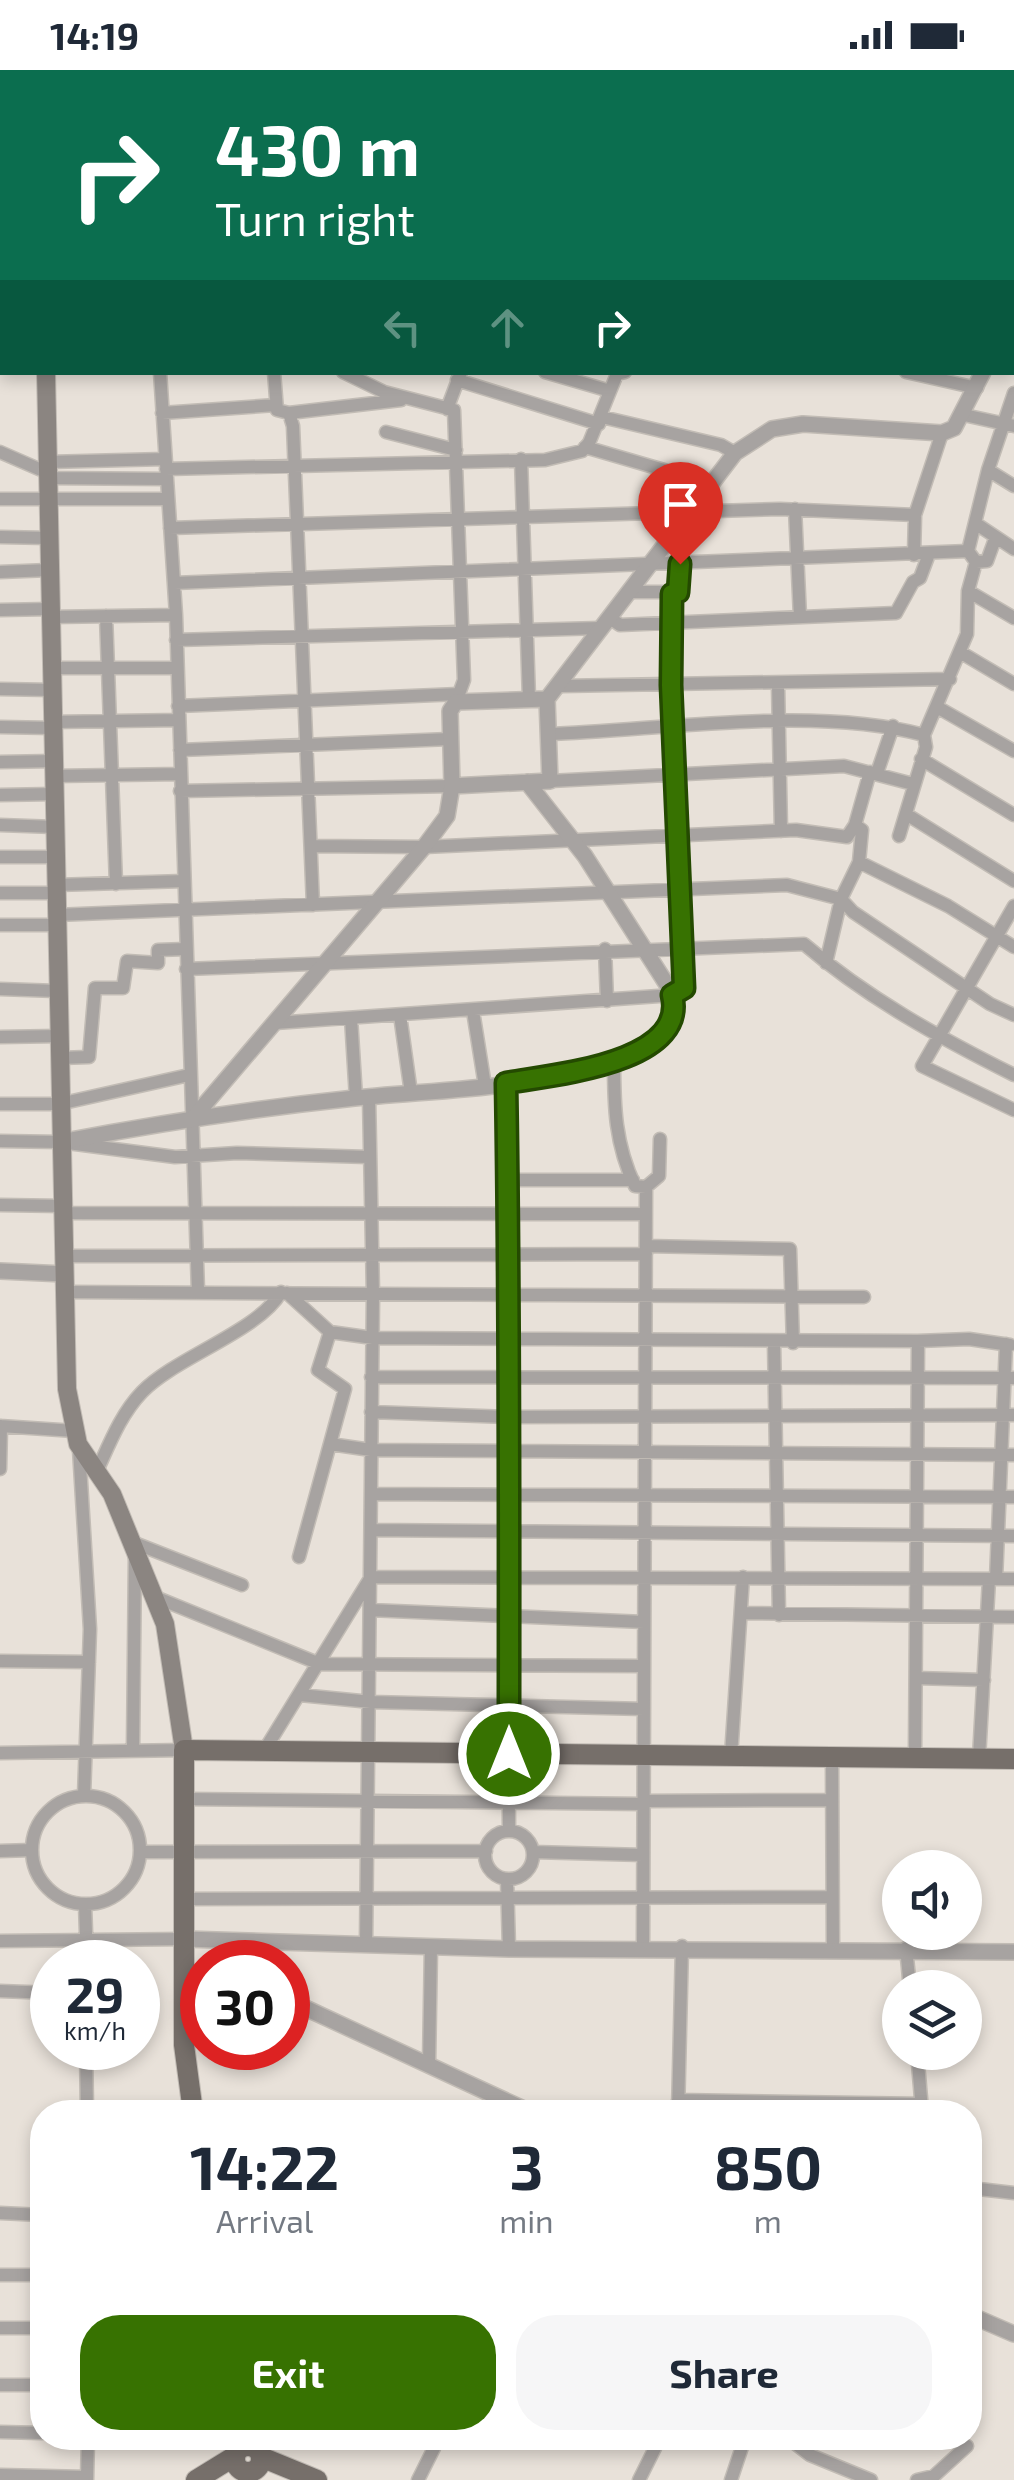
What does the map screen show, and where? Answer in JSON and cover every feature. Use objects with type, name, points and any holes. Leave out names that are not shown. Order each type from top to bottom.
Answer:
[{"type":"main road","points":[[46,375],[67,1389],[76,1438],[112,1494],[155,1597],[172,1650],[184,1750],[184,1899],[189,1940]]},
{"type":"main road","points":[[184,1750],[1014,1758]]},
{"type":"main road","points":[[187,2070],[191,2100]]},
{"type":"main road","points":[[204,2474],[248,2458],[317,2480]]},
{"type":"street","points":[[160,375],[176,615],[198,1292]]},
{"type":"street","points":[[274,375],[276,405],[280,412],[290,414],[408,399]]},
{"type":"street","points":[[194,1117],[331,960],[447,816],[452,786],[450,711],[464,680],[454,410],[408,399],[350,375]]},
{"type":"street","points":[[554,375],[610,391]]},
{"type":"street","points":[[585,447],[617,375]]},
{"type":"street","points":[[0,728],[111,723],[308,701],[546,699],[561,686],[735,453],[772,428],[803,424],[942,433],[954,428],[980,380],[934,375]]},
{"type":"street","points":[[446,409],[459,376],[600,420],[721,445],[735,453]]},
{"type":"street","points":[[899,836],[924,735],[967,634],[975,523],[988,470],[1009,425],[1014,392]]},
{"type":"street","points":[[162,413],[276,405]]},
{"type":"street","points":[[290,414],[308,701],[313,905]]},
{"type":"street","points":[[964,414],[1009,425]]},
{"type":"street","points":[[386,432],[458,455]]},
{"type":"street","points":[[176,640],[527,630],[606,623],[896,613],[912,582],[920,578],[922,554],[915,514],[942,433]]},
{"type":"street","points":[[0,452],[48,471],[295,465],[458,455],[545,460],[585,447],[712,484]]},
{"type":"street","points":[[522,459],[529,700]]},
{"type":"street","points":[[48,471],[166,469]]},
{"type":"street","points":[[988,470],[1014,486]]},
{"type":"street","points":[[0,499],[168,499]]},
{"type":"street","points":[[794,509],[800,616]]},
{"type":"street","points":[[170,528],[691,510],[915,514]]},
{"type":"street","points":[[975,523],[1014,550]]},
{"type":"street","points":[[0,537],[49,538]]},
{"type":"street","points":[[174,583],[922,554],[972,556],[987,561],[995,538]]},
{"type":"street","points":[[630,592],[678,592],[680,564]]},
{"type":"street","points":[[0,572],[50,570]]},
{"type":"street","points":[[968,590],[1014,618]]},
{"type":"street","points":[[275,1022],[474,1012],[672,995],[684,988],[672,729],[672,594]]},
{"type":"street","points":[[0,610],[176,615]]},
{"type":"street","points":[[106,616],[116,884]]},
{"type":"street","points":[[960,652],[1014,684]]},
{"type":"street","points":[[52,668],[177,668]]},
{"type":"street","points":[[561,686],[950,679]]},
{"type":"street","points":[[778,684],[781,831]]},
{"type":"street","points":[[0,689],[52,690]]},
{"type":"street","points":[[546,699],[550,781]]},
{"type":"street","points":[[937,707],[1014,751]]},
{"type":"street","points":[[548,734],[779,723],[892,726],[924,735]]},
{"type":"street","points":[[312,846],[424,846],[781,831],[847,837],[892,726]]},
{"type":"street","points":[[180,750],[450,739]]},
{"type":"street","points":[[921,758],[1014,815]]},
{"type":"street","points":[[0,762],[54,777],[180,774]]},
{"type":"street","points":[[180,791],[452,786],[844,766],[913,784]]},
{"type":"street","points":[[0,794],[54,777]]},
{"type":"street","points":[[60,1142],[194,1117],[506,1083],[614,1061],[662,1036],[672,1012],[672,995],[607,891],[528,782]]},
{"type":"street","points":[[906,814],[1014,881]]},
{"type":"street","points":[[0,825],[55,827]]},
{"type":"street","points":[[826,964],[840,899],[859,862],[862,830],[854,825]]},
{"type":"street","points":[[0,857],[56,857]]},
{"type":"street","points":[[859,862],[948,906],[1014,947]]},
{"type":"street","points":[[0,893],[184,881]]},
{"type":"street","points":[[0,925],[184,911],[787,885],[840,899],[853,912],[1014,1015]]},
{"type":"street","points":[[1014,906],[969,988],[936,1035],[922,1066],[1014,1110]]},
{"type":"street","points":[[186,969],[331,960],[804,944],[826,964],[936,1035],[1014,1074]]},
{"type":"street","points":[[58,1058],[89,1057],[96,988],[124,988],[127,961],[158,963],[158,950],[186,950]]},
{"type":"street","points":[[605,950],[608,1000]]},
{"type":"street","points":[[0,989],[58,990]]},
{"type":"street","points":[[474,1012],[484,1086]]},
{"type":"street","points":[[400,1015],[410,1093]]},
{"type":"street","points":[[351,1018],[368,1157],[373,1295],[371,1800],[366,1944]]},
{"type":"street","points":[[0,1038],[58,1036]]},
{"type":"street","points":[[614,1061],[615,1127],[620,1154],[639,1183],[645,1214],[642,1948]]},
{"type":"street","points":[[0,1104],[60,1104],[189,1075]]},
{"type":"street","points":[[506,1083],[512,1253],[506,1340],[508,1831]]},
{"type":"street","points":[[508,1180],[639,1183],[659,1176],[660,1138]]},
{"type":"street","points":[[0,1141],[60,1142],[193,1156],[368,1157]]},
{"type":"street","points":[[0,1205],[196,1211],[645,1214]]},
{"type":"street","points":[[65,1274],[198,1255],[790,1249],[793,1343]]},
{"type":"street","points":[[0,1271],[65,1274],[198,1292],[864,1297]]},
{"type":"street","points":[[284,1292],[330,1332],[372,1338],[793,1343],[918,1342],[933,1338],[1010,1344],[1007,1415],[998,1455],[996,1536],[979,1758]]},
{"type":"street","points":[[96,1473],[128,1410],[144,1390],[284,1292]]},
{"type":"street","points":[[300,1556],[345,1389],[318,1370],[330,1332]]},
{"type":"street","points":[[774,1342],[780,1495],[779,1615]]},
{"type":"street","points":[[915,1756],[920,1494],[918,1342]]},
{"type":"street","points":[[371,1378],[1008,1378]]},
{"type":"street","points":[[371,1412],[508,1416],[1007,1415]]},
{"type":"street","points":[[0,1469],[0,1426],[76,1438],[89,1662],[84,1796]]},
{"type":"street","points":[[330,1444],[371,1450],[1014,1454]]},
{"type":"street","points":[[372,1494],[1014,1497]]},
{"type":"street","points":[[371,1530],[1014,1536]]},
{"type":"street","points":[[133,1750],[134,1545],[186,1560],[242,1585]]},
{"type":"street","points":[[370,1577],[1014,1579]]},
{"type":"street","points":[[264,1751],[370,1577]]},
{"type":"street","points":[[731,1756],[743,1578]]},
{"type":"street","points":[[155,1597],[320,1664],[644,1666]]},
{"type":"street","points":[[370,1610],[644,1622]]},
{"type":"street","points":[[743,1613],[1014,1618]]},
{"type":"street","points":[[0,1661],[89,1662]]},
{"type":"street","points":[[916,1678],[984,1680]]},
{"type":"street","points":[[300,1695],[370,1702],[644,1709]]},
{"type":"street","points":[[0,1753],[184,1750]]},
{"type":"street","points":[[832,1756],[832,1947]]},
{"type":"street","points":[[84,1796],[113,1802],[126,1813],[136,1827],[140,1852],[134,1876],[124,1890],[110,1899],[85,1904],[61,1899],[47,1889],[37,1875],[32,1850],[38,1824],[48,1811],[62,1801],[84,1796]]},
{"type":"street","points":[[186,1799],[645,1803],[832,1800]]},
{"type":"street","points":[[508,1831],[524,1836],[533,1852],[528,1870],[508,1879],[489,1867],[486,1851],[494,1837],[508,1831]]},
{"type":"street","points":[[0,1851],[32,1850]]},
{"type":"street","points":[[140,1852],[486,1851]]},
{"type":"street","points":[[533,1852],[643,1855]]},
{"type":"street","points":[[508,1879],[508,1948]]},
{"type":"street","points":[[184,1899],[832,1897]]},
{"type":"street","points":[[85,1904],[88,1940]]},
{"type":"street","points":[[0,1941],[30,1941]]},
{"type":"street","points":[[429,2065],[432,1946]]},
{"type":"street","points":[[678,2100],[682,1946]]},
{"type":"street","points":[[310,1947],[882,1948]]},
{"type":"street","points":[[960,1950],[1014,1952]]},
{"type":"street","points":[[0,1991],[30,1992]]},
{"type":"street","points":[[310,2010],[504,2100]]},
{"type":"street","points":[[86,2070],[87,2100]]},
{"type":"street","points":[[918,2070],[921,2100]]},
{"type":"street","points":[[982,2189],[1014,2193]]},
{"type":"street","points":[[0,2213],[30,2214]]},
{"type":"street","points":[[0,2276],[30,2275]]},
{"type":"street","points":[[982,2320],[1014,2334]]},
{"type":"street","points":[[0,2328],[30,2328]]},
{"type":"street","points":[[0,2385],[30,2385]]},
{"type":"street","points":[[0,2432],[30,2433]]},
{"type":"street","points":[[0,2476],[88,2478],[88,2450]]},
{"type":"street","points":[[418,2480],[433,2450]]},
{"type":"street","points":[[639,2480],[654,2450]]},
{"type":"street","points":[[731,2480],[741,2450]]},
{"type":"street","points":[[803,2450],[870,2480]]},
{"type":"street","points":[[917,2480],[933,2478],[964,2450]]},
{"type":"route","points":[[509,1754],[506,1340],[512,1253],[506,1083],[585,1069],[627,1057],[648,1046],[662,1036],[675,1000],[672,995],[684,988],[671,685],[672,594],[678,592],[680,564]]}]
